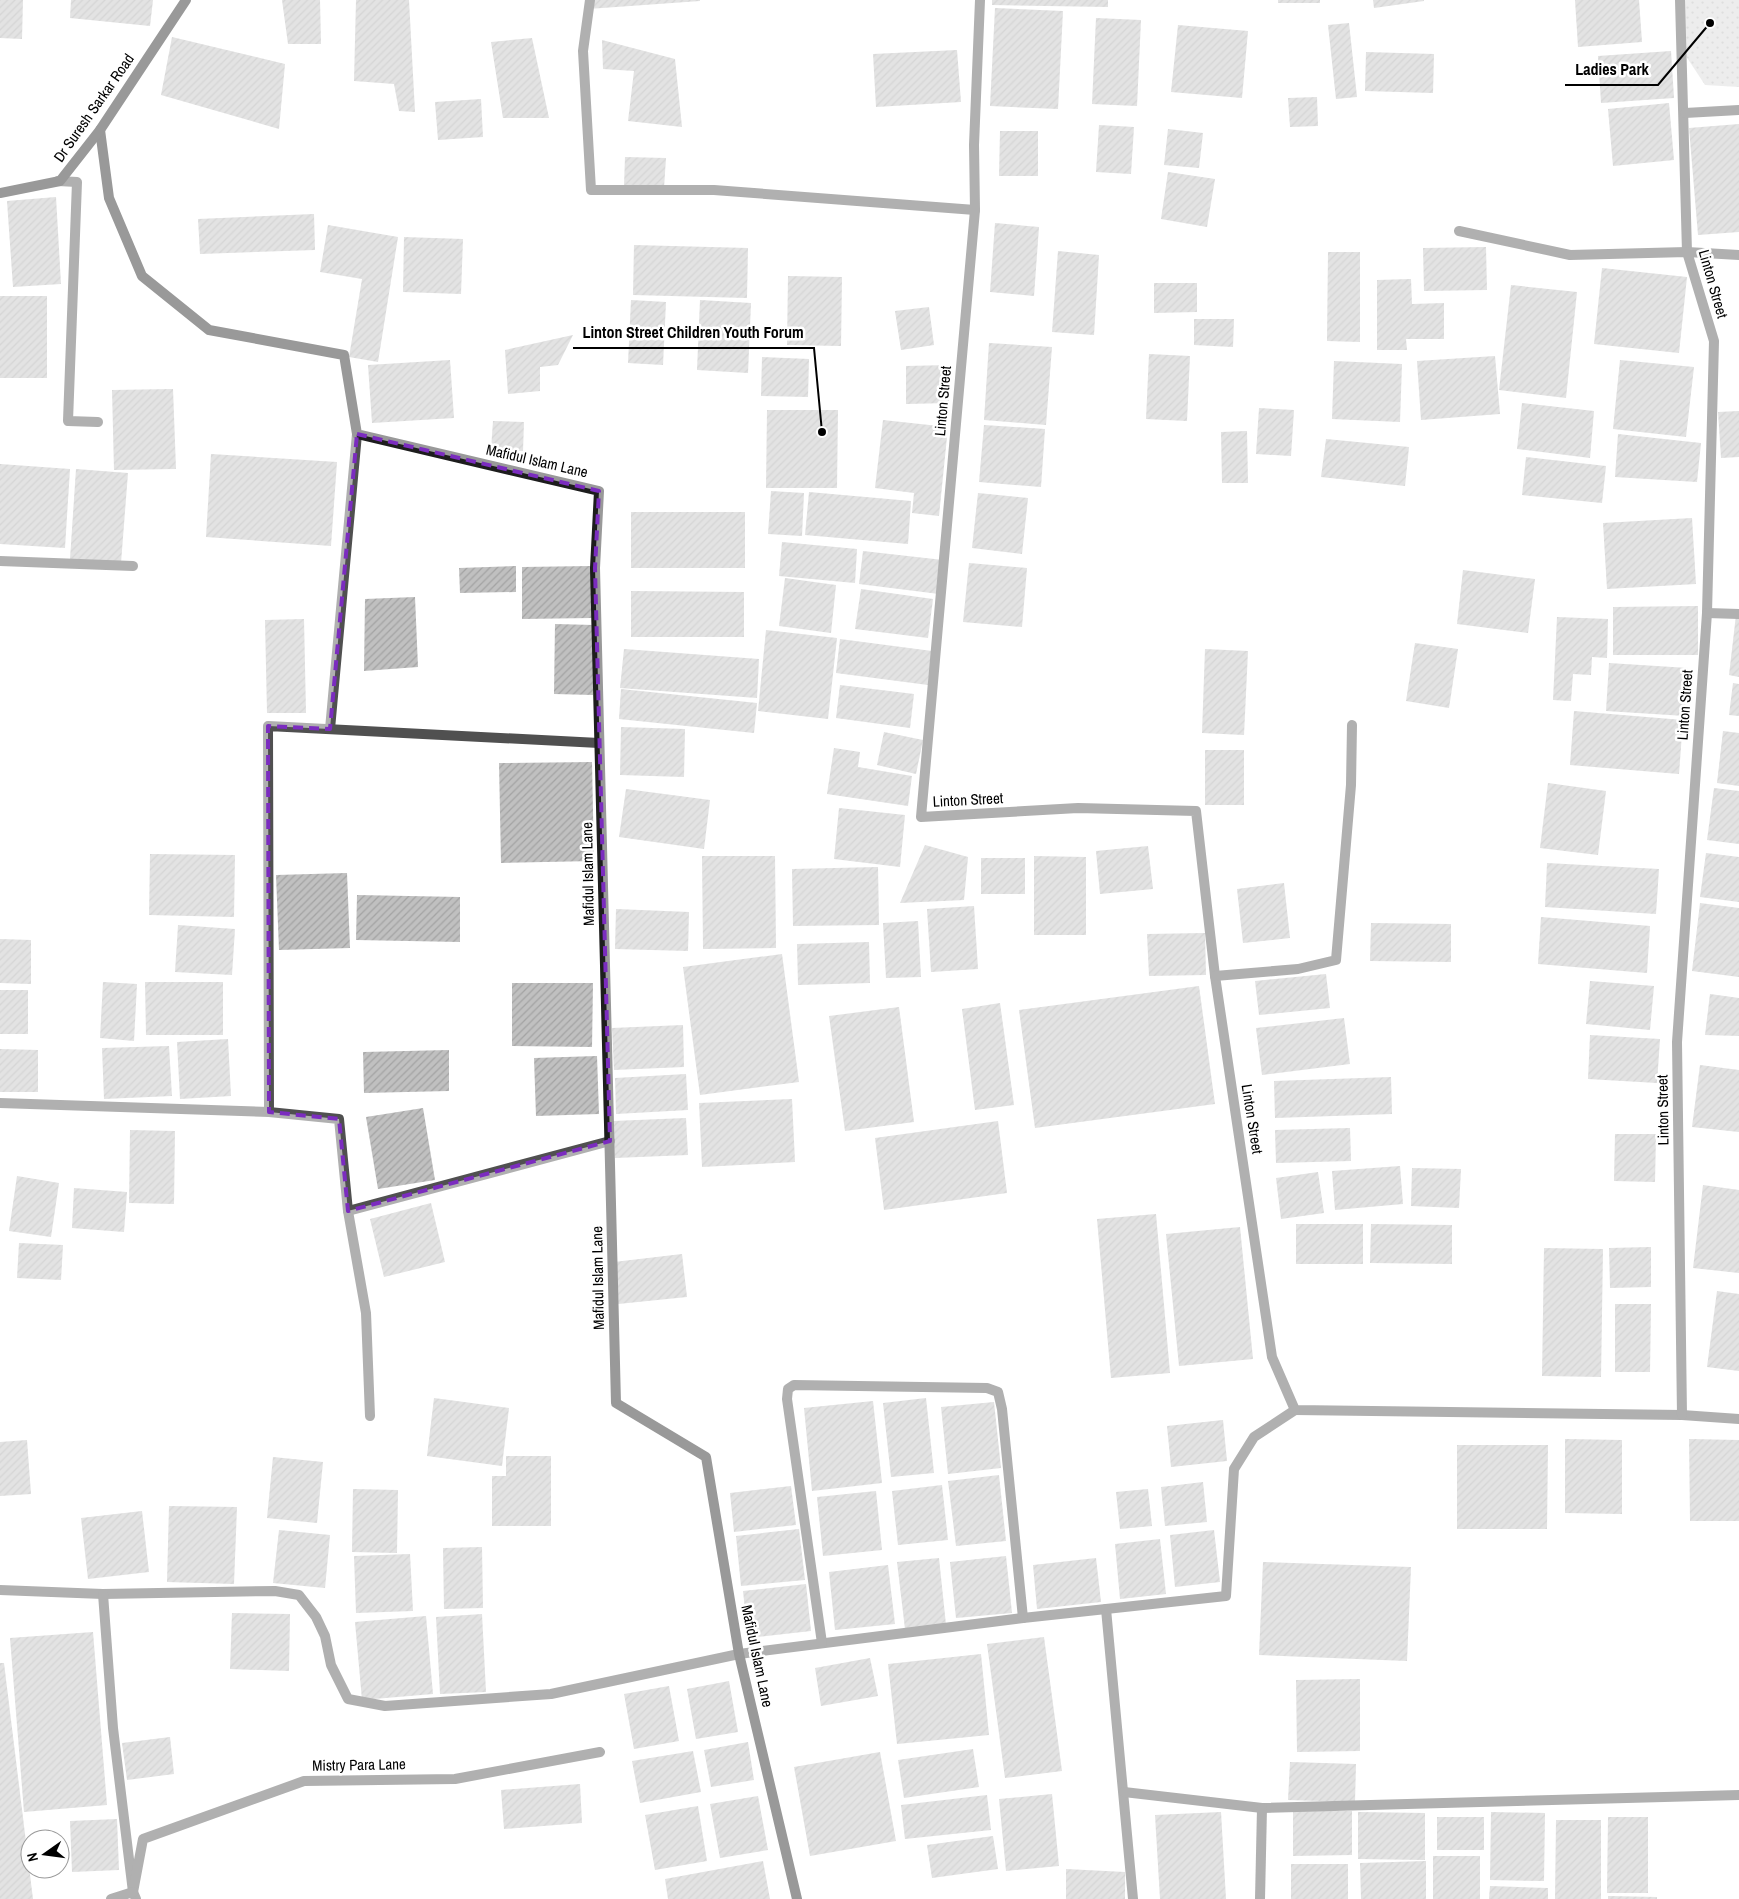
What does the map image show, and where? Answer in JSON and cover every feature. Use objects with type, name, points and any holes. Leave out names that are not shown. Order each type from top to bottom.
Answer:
[{"type":"street","name":"Dr Suresh Sarkar Road","points":[[0,193],[58,182],[100,130],[186,0]]},
{"type":"street","points":[[590,0],[583,51],[591,190],[714,190],[975,210]]},
{"type":"street","name":"Linton Street","points":[[980,0],[974,145],[975,210],[921,818],[1078,808],[1196,811],[1215,976],[1272,1357],[1296,1410]]},
{"type":"street","name":"Linton Street","points":[[1680,0],[1687,252],[1714,340],[1707,613],[1677,1042],[1682,1415]]},
{"type":"street","points":[[1684,113],[1739,110]]},
{"type":"street","points":[[100,130],[109,198],[142,276],[209,330],[344,355],[357,434],[330,729]]},
{"type":"street","points":[[58,182],[77,182],[68,421],[98,422]]},
{"type":"street","points":[[1459,231],[1570,255],[1687,252],[1739,254]]},
{"type":"street","name":"Mafidul Islam Lane","points":[[357,434],[599,491],[595,568],[616,1403],[706,1457],[739,1654],[797,1899]]},
{"type":"street","points":[[0,561],[133,566]]},
{"type":"street","points":[[1707,613],[1739,614]]},
{"type":"street","points":[[1215,976],[1298,969],[1336,960],[1350,785],[1352,725]]},
{"type":"street","points":[[270,1112],[268,726],[599,743]]},
{"type":"street","points":[[0,1103],[270,1112],[339,1118],[348,1210],[366,1313],[370,1416]]},
{"type":"street","points":[[348,1210],[610,1141]]},
{"type":"street","points":[[822,1643],[787,1399],[788,1389],[794,1385],[987,1388],[998,1392],[1002,1409],[1023,1618]]},
{"type":"street","points":[[0,1590],[103,1594],[275,1592],[299,1595],[316,1617],[325,1636],[331,1665],[348,1699],[385,1706],[552,1694],[739,1654],[1023,1618],[1226,1596],[1234,1469],[1254,1436],[1296,1410],[1682,1415],[1739,1418]]},
{"type":"street","points":[[103,1594],[113,1728],[135,1896],[111,1899]]},
{"type":"street","points":[[1106,1609],[1133,1899]]},
{"type":"street","name":"Mistry Para Lane","points":[[135,1896],[143,1839],[304,1781],[455,1779],[600,1752]]},
{"type":"street","points":[[1124,1792],[1262,1808],[1739,1795]]},
{"type":"street","points":[[1260,1899],[1262,1808]]},
{"type":"highlighted area","points":[[357,434],[599,491],[595,568],[610,1141],[348,1211],[339,1119],[269,1112],[268,726],[330,729]]},
{"type":"shaded area","points":[[1682,0],[1739,0],[1739,87],[1705,85],[1680,47]]},
{"type":"building","points":[[0,0],[23,0],[22,39],[0,38]]},
{"type":"building","points":[[71,0],[153,0],[150,26],[70,18]]},
{"type":"building","points":[[282,0],[320,0],[321,44],[288,44]]},
{"type":"building","points":[[356,0],[409,0],[415,112],[399,111],[394,84],[354,81]]},
{"type":"building","points":[[590,0],[700,0],[700,1],[588,9]]},
{"type":"building","points":[[992,0],[1108,0],[1108,7],[992,5]]},
{"type":"building","points":[[1278,0],[1320,0],[1320,3],[1278,3]]},
{"type":"building","points":[[1373,0],[1424,0],[1424,1],[1374,8]]},
{"type":"building","points":[[1575,0],[1639,0],[1642,42],[1578,47]]},
{"type":"building","points":[[995,8],[1063,11],[1058,109],[990,106]]},
{"type":"building","points":[[1096,18],[1141,20],[1137,106],[1092,104]]},
{"type":"building","points":[[1349,23],[1357,97],[1336,99],[1328,25]]},
{"type":"building","points":[[1178,25],[1248,31],[1242,98],[1171,92]]},
{"type":"building","points":[[172,37],[285,64],[279,129],[161,95]]},
{"type":"building","points":[[532,38],[549,118],[503,118],[491,42]]},
{"type":"building","points":[[602,40],[675,59],[682,127],[628,121],[634,71],[603,69]]},
{"type":"building","points":[[957,50],[961,102],[876,107],[873,54]]},
{"type":"building","points":[[1671,51],[1674,98],[1601,103],[1598,56]]},
{"type":"building","points":[[1366,52],[1434,54],[1433,93],[1365,91]]},
{"type":"building","points":[[1317,97],[1318,126],[1290,127],[1288,98]]},
{"type":"building","points":[[481,99],[483,137],[438,140],[435,102]]},
{"type":"building","points":[[1669,103],[1674,160],[1613,166],[1608,109]]},
{"type":"building","points":[[1739,124],[1739,232],[1698,235],[1689,128]]},
{"type":"building","points":[[1099,125],[1134,127],[1131,174],[1096,172]]},
{"type":"building","points":[[1168,129],[1203,133],[1199,168],[1164,165]]},
{"type":"building","points":[[1000,131],[1038,131],[1038,176],[999,176]]},
{"type":"building","points":[[625,157],[666,158],[664,188],[624,186]]},
{"type":"building","points":[[1168,172],[1215,179],[1207,227],[1161,219]]},
{"type":"building","points":[[56,197],[61,284],[13,287],[7,201]]},
{"type":"building","points":[[314,214],[315,250],[200,254],[198,219]]},
{"type":"building","points":[[995,223],[1039,227],[1034,296],[990,292]]},
{"type":"building","points":[[328,225],[398,237],[378,362],[349,357],[362,279],[320,272]]},
{"type":"building","points":[[404,237],[463,239],[461,294],[403,292]]},
{"type":"building","points":[[634,245],[748,248],[747,298],[633,295]]},
{"type":"building","points":[[1486,247],[1487,290],[1424,291],[1423,248]]},
{"type":"building","points":[[1058,251],[1099,255],[1094,335],[1052,332]]},
{"type":"building","points":[[1328,252],[1360,252],[1360,342],[1327,341]]},
{"type":"building","points":[[1602,268],[1687,277],[1679,353],[1594,344]]},
{"type":"building","points":[[788,276],[842,277],[841,346],[787,345]]},
{"type":"building","points":[[1411,279],[1412,304],[1444,303],[1444,339],[1406,339],[1407,350],[1377,350],[1377,280]]},
{"type":"building","points":[[1154,283],[1197,283],[1197,312],[1154,313]]},
{"type":"building","points":[[1511,285],[1577,292],[1566,398],[1499,390]]},
{"type":"building","points":[[0,296],[47,296],[47,378],[0,378]]},
{"type":"building","points":[[631,300],[666,302],[663,365],[628,363]]},
{"type":"building","points":[[700,300],[751,303],[748,373],[697,370]]},
{"type":"building","points":[[929,307],[934,345],[901,350],[895,311]]},
{"type":"building","points":[[1194,319],[1234,319],[1233,347],[1194,345]]},
{"type":"building","points":[[573,335],[558,365],[540,367],[540,391],[508,394],[505,350]]},
{"type":"building","points":[[989,343],[1052,347],[1046,425],[984,420]]},
{"type":"building","points":[[1149,354],[1190,356],[1187,421],[1146,419]]},
{"type":"building","points":[[1495,356],[1500,414],[1421,420],[1417,361]]},
{"type":"building","points":[[762,357],[809,359],[808,397],[761,396]]},
{"type":"building","points":[[450,360],[454,418],[372,423],[368,365]]},
{"type":"building","points":[[1620,360],[1694,367],[1686,437],[1613,429]]},
{"type":"building","points":[[1334,361],[1402,364],[1400,422],[1332,419]]},
{"type":"building","points":[[949,365],[949,403],[906,404],[906,366]]},
{"type":"building","points":[[173,389],[176,469],[114,470],[112,390]]},
{"type":"building","points":[[1522,403],[1594,411],[1590,458],[1517,449]]},
{"type":"building","points":[[1259,408],[1294,410],[1291,456],[1256,454]]},
{"type":"building","points":[[767,410],[838,410],[837,488],[766,488]]},
{"type":"building","points":[[1739,411],[1739,457],[1721,458],[1718,412]]},
{"type":"building","points":[[883,420],[948,427],[939,516],[912,513],[914,493],[875,488]]},
{"type":"building","points":[[493,421],[524,422],[523,451],[491,450]]},
{"type":"building","points":[[984,425],[1045,429],[1041,487],[979,482]]},
{"type":"building","points":[[1247,431],[1248,483],[1222,483],[1221,432]]},
{"type":"building","points":[[1618,434],[1701,443],[1697,482],[1615,477]]},
{"type":"building","points":[[1326,439],[1409,447],[1405,486],[1321,477]]},
{"type":"building","points":[[211,454],[337,462],[331,546],[206,537]]},
{"type":"building","points":[[1526,457],[1606,466],[1602,503],[1522,495]]},
{"type":"building","points":[[0,464],[70,469],[65,548],[0,544]]},
{"type":"building","points":[[76,469],[128,473],[121,563],[70,559]]},
{"type":"building","points":[[771,491],[804,493],[802,536],[768,534]]},
{"type":"building","points":[[809,492],[911,501],[908,544],[805,535]]},
{"type":"building","points":[[978,493],[1028,498],[1022,554],[972,548]]},
{"type":"building","points":[[631,512],[745,512],[745,568],[631,568]]},
{"type":"building","points":[[1692,518],[1696,584],[1607,589],[1603,523]]},
{"type":"building","points":[[782,542],[857,549],[855,583],[779,576]]},
{"type":"building","points":[[863,551],[943,560],[939,594],[859,584]]},
{"type":"building","points":[[969,563],[1027,568],[1022,627],[963,622]]},
{"type":"building","points":[[516,566],[516,592],[460,593],[459,568]]},
{"type":"building","points":[[591,566],[592,618],[522,619],[522,567]]},
{"type":"building","points":[[1463,570],[1535,579],[1528,633],[1457,624]]},
{"type":"building","points":[[785,578],[836,585],[831,633],[779,626]]},
{"type":"building","points":[[861,589],[933,599],[928,638],[855,629]]},
{"type":"building","points":[[631,591],[744,592],[744,637],[631,637]]},
{"type":"building","points":[[415,597],[418,667],[364,671],[365,599]]},
{"type":"building","points":[[1698,606],[1698,655],[1613,655],[1613,607]]},
{"type":"building","points":[[1736,615],[1739,616],[1739,677],[1729,675]]},
{"type":"building","points":[[1557,617],[1608,619],[1607,658],[1592,657],[1591,675],[1573,674],[1571,701],[1553,700]]},
{"type":"building","points":[[304,619],[306,713],[267,713],[265,620]]},
{"type":"building","points":[[555,624],[594,625],[593,695],[554,694]]},
{"type":"building","points":[[766,630],[837,638],[828,719],[758,711]]},
{"type":"building","points":[[840,639],[932,651],[928,685],[836,673]]},
{"type":"building","points":[[1415,643],[1458,649],[1449,708],[1406,701]]},
{"type":"building","points":[[624,649],[759,659],[757,698],[620,688]]},
{"type":"building","points":[[1205,649],[1248,651],[1244,735],[1202,733]]},
{"type":"building","points":[[1609,663],[1688,668],[1685,716],[1606,711]]},
{"type":"building","points":[[1733,683],[1739,684],[1739,716],[1729,715]]},
{"type":"building","points":[[840,685],[914,694],[910,728],[836,718]]},
{"type":"building","points":[[621,689],[757,703],[754,733],[619,719]]},
{"type":"building","points":[[1574,711],[1683,720],[1679,774],[1570,765]]},
{"type":"building","points":[[621,727],[685,729],[684,777],[620,775]]},
{"type":"building","points":[[1723,731],[1739,733],[1739,786],[1717,783]]},
{"type":"building","points":[[884,732],[923,740],[916,774],[877,765]]},
{"type":"building","points":[[834,748],[860,752],[858,767],[912,776],[908,806],[827,794]]},
{"type":"building","points":[[1205,750],[1244,750],[1244,805],[1205,805]]},
{"type":"building","points":[[592,762],[594,861],[501,863],[499,763]]},
{"type":"building","points":[[1548,783],[1606,791],[1598,855],[1540,848]]},
{"type":"building","points":[[1714,788],[1739,791],[1739,844],[1707,840]]},
{"type":"building","points":[[626,789],[710,800],[704,849],[619,837]]},
{"type":"building","points":[[839,808],[905,815],[900,867],[834,859]]},
{"type":"building","points":[[925,845],[968,857],[964,900],[900,903]]},
{"type":"building","points":[[1148,846],[1153,889],[1100,894],[1096,851]]},
{"type":"building","points":[[1706,853],[1739,857],[1739,902],[1700,897]]},
{"type":"building","points":[[150,854],[235,855],[234,917],[149,915]]},
{"type":"building","points":[[702,856],[775,856],[776,948],[703,949]]},
{"type":"building","points":[[1034,856],[1086,857],[1086,935],[1034,935]]},
{"type":"building","points":[[981,858],[1025,858],[1025,894],[981,894]]},
{"type":"building","points":[[1547,863],[1659,869],[1656,914],[1545,907]]},
{"type":"building","points":[[878,867],[879,925],[793,926],[792,869]]},
{"type":"building","points":[[347,873],[350,948],[279,950],[276,875]]},
{"type":"building","points":[[1284,883],[1290,938],[1243,943],[1237,889]]},
{"type":"building","points":[[357,895],[460,897],[460,942],[356,940]]},
{"type":"building","points":[[1700,903],[1739,908],[1739,977],[1692,971]]},
{"type":"building","points":[[974,906],[978,969],[931,972],[927,909]]},
{"type":"building","points":[[616,909],[689,912],[688,951],[615,949]]},
{"type":"building","points":[[1541,917],[1650,926],[1647,973],[1538,964]]},
{"type":"building","points":[[918,921],[921,977],[886,978],[883,923]]},
{"type":"building","points":[[1371,923],[1451,924],[1451,962],[1370,961]]},
{"type":"building","points":[[178,925],[235,929],[232,975],[175,972]]},
{"type":"building","points":[[1205,933],[1206,975],[1149,976],[1147,934]]},
{"type":"building","points":[[0,939],[31,940],[31,984],[0,983]]},
{"type":"building","points":[[869,942],[870,983],[798,985],[797,944]]},
{"type":"building","points":[[782,954],[799,1082],[700,1095],[683,967]]},
{"type":"building","points":[[1326,974],[1330,1008],[1259,1015],[1255,981]]},
{"type":"building","points":[[1590,981],[1654,986],[1650,1030],[1586,1024]]},
{"type":"building","points":[[103,982],[137,984],[134,1041],[100,1038]]},
{"type":"building","points":[[145,982],[223,982],[223,1035],[146,1035]]},
{"type":"building","points":[[512,983],[593,983],[592,1047],[512,1046]]},
{"type":"building","points":[[1199,986],[1215,1104],[1035,1128],[1019,1010]]},
{"type":"building","points":[[0,990],[28,990],[28,1034],[0,1034]]},
{"type":"building","points":[[1710,994],[1739,998],[1739,1036],[1705,1035]]},
{"type":"building","points":[[1000,1003],[1014,1105],[975,1110],[962,1009]]},
{"type":"building","points":[[899,1007],[914,1122],[845,1131],[829,1016]]},
{"type":"building","points":[[1344,1018],[1350,1064],[1262,1075],[1256,1028]]},
{"type":"building","points":[[683,1025],[684,1067],[614,1070],[612,1028]]},
{"type":"building","points":[[1590,1035],[1660,1039],[1657,1083],[1588,1079]]},
{"type":"building","points":[[228,1039],[231,1096],[180,1099],[177,1042]]},
{"type":"building","points":[[169,1046],[172,1096],[104,1099],[102,1048]]},
{"type":"building","points":[[0,1049],[38,1050],[38,1092],[0,1092]]},
{"type":"building","points":[[449,1050],[449,1091],[364,1093],[363,1052]]},
{"type":"building","points":[[597,1056],[599,1114],[536,1116],[534,1058]]},
{"type":"building","points":[[1700,1065],[1739,1070],[1739,1132],[1692,1127]]},
{"type":"building","points":[[686,1074],[688,1110],[616,1114],[615,1078]]},
{"type":"building","points":[[1391,1077],[1392,1114],[1275,1118],[1274,1081]]},
{"type":"building","points":[[792,1099],[795,1162],[702,1167],[699,1103]]},
{"type":"building","points":[[423,1108],[435,1180],[378,1189],[366,1117]]},
{"type":"building","points":[[686,1118],[688,1155],[615,1158],[613,1121]]},
{"type":"building","points":[[998,1121],[1007,1193],[884,1210],[875,1138]]},
{"type":"building","points":[[1350,1128],[1351,1161],[1276,1163],[1275,1130]]},
{"type":"building","points":[[130,1130],[175,1131],[174,1204],[129,1203]]},
{"type":"building","points":[[1615,1134],[1656,1134],[1655,1182],[1614,1181]]},
{"type":"building","points":[[1400,1166],[1403,1204],[1335,1210],[1332,1171]]},
{"type":"building","points":[[1412,1168],[1461,1169],[1459,1208],[1411,1206]]},
{"type":"building","points":[[1318,1172],[1324,1213],[1281,1219],[1276,1178]]},
{"type":"building","points":[[17,1176],[59,1183],[51,1237],[9,1231]]},
{"type":"building","points":[[1703,1185],[1739,1190],[1739,1273],[1693,1268]]},
{"type":"building","points":[[74,1188],[127,1192],[124,1232],[72,1228]]},
{"type":"building","points":[[431,1203],[445,1262],[384,1277],[370,1219]]},
{"type":"building","points":[[1156,1214],[1170,1373],[1111,1378],[1097,1219]]},
{"type":"building","points":[[1296,1224],[1363,1224],[1363,1264],[1296,1264]]},
{"type":"building","points":[[1371,1224],[1452,1225],[1452,1264],[1370,1263]]},
{"type":"building","points":[[1240,1227],[1253,1359],[1179,1366],[1166,1234]]},
{"type":"building","points":[[19,1243],[63,1245],[61,1280],[17,1278]]},
{"type":"building","points":[[1651,1247],[1651,1287],[1610,1288],[1609,1248]]},
{"type":"building","points":[[1544,1248],[1603,1249],[1601,1377],[1542,1376]]},
{"type":"building","points":[[682,1254],[687,1297],[618,1304],[614,1262]]},
{"type":"building","points":[[1717,1291],[1739,1294],[1739,1371],[1707,1367]]},
{"type":"building","points":[[1615,1304],[1651,1304],[1650,1372],[1615,1372]]},
{"type":"building","points":[[434,1398],[509,1408],[502,1466],[427,1456]]},
{"type":"building","points":[[926,1398],[934,1473],[891,1477],[883,1403]]},
{"type":"building","points":[[873,1401],[882,1483],[812,1491],[804,1408]]},
{"type":"building","points":[[994,1402],[1001,1468],[948,1474],[941,1407]]},
{"type":"building","points":[[1223,1420],[1227,1461],[1171,1467],[1167,1426]]},
{"type":"building","points":[[1565,1439],[1622,1440],[1622,1514],[1565,1513]]},
{"type":"building","points":[[1689,1439],[1739,1440],[1739,1521],[1690,1521]]},
{"type":"building","points":[[27,1440],[31,1494],[0,1496],[0,1442]]},
{"type":"building","points":[[1457,1445],[1548,1445],[1547,1529],[1457,1529]]},
{"type":"building","points":[[506,1456],[551,1456],[551,1526],[492,1526],[492,1476],[506,1476]]},
{"type":"building","points":[[273,1457],[323,1462],[317,1523],[267,1518]]},
{"type":"building","points":[[999,1475],[1006,1541],[956,1546],[948,1481]]},
{"type":"building","points":[[1203,1482],[1207,1522],[1165,1526],[1161,1487]]},
{"type":"building","points":[[942,1485],[948,1540],[898,1545],[892,1491]]},
{"type":"building","points":[[791,1486],[796,1525],[734,1532],[730,1493]]},
{"type":"building","points":[[353,1489],[398,1490],[397,1553],[352,1552]]},
{"type":"building","points":[[1148,1489],[1152,1526],[1120,1529],[1116,1492]]},
{"type":"building","points":[[876,1491],[882,1550],[823,1556],[817,1497]]},
{"type":"building","points":[[169,1506],[237,1507],[234,1584],[167,1582]]},
{"type":"building","points":[[142,1511],[149,1572],[88,1579],[81,1518]]},
{"type":"building","points":[[799,1529],[805,1580],[741,1586],[736,1536]]},
{"type":"building","points":[[279,1530],[330,1535],[325,1588],[273,1583]]},
{"type":"building","points":[[1214,1530],[1220,1582],[1175,1587],[1170,1535]]},
{"type":"building","points":[[1160,1539],[1166,1594],[1120,1599],[1115,1544]]},
{"type":"building","points":[[482,1547],[483,1608],[444,1609],[443,1548]]},
{"type":"building","points":[[410,1554],[413,1611],[356,1613],[354,1556]]},
{"type":"building","points":[[1006,1556],[1012,1613],[956,1618],[950,1562]]},
{"type":"building","points":[[939,1558],[946,1625],[905,1629],[897,1562]]},
{"type":"building","points":[[1096,1558],[1101,1602],[1037,1609],[1033,1565]]},
{"type":"building","points":[[1263,1562],[1411,1567],[1407,1661],[1259,1655]]},
{"type":"building","points":[[888,1565],[895,1624],[835,1630],[829,1572]]},
{"type":"building","points":[[806,1584],[811,1631],[748,1638],[743,1591]]},
{"type":"building","points":[[232,1613],[290,1614],[289,1671],[230,1669]]},
{"type":"building","points":[[482,1614],[486,1692],[440,1694],[436,1617]]},
{"type":"building","points":[[426,1616],[433,1694],[362,1700],[355,1622]]},
{"type":"building","points":[[93,1632],[107,1805],[24,1812],[10,1638]]},
{"type":"building","points":[[1044,1637],[1062,1771],[1005,1778],[987,1644]]},
{"type":"building","points":[[981,1654],[989,1735],[897,1744],[888,1664]]},
{"type":"building","points":[[870,1658],[878,1696],[821,1706],[815,1668]]},
{"type":"building","points":[[0,1663],[4,1663],[24,1829],[20,1829],[20,1879],[31,1879],[33,1899],[0,1899]]},
{"type":"building","points":[[1360,1679],[1360,1751],[1297,1752],[1296,1680]]},
{"type":"building","points":[[729,1681],[738,1732],[696,1739],[687,1689]]},
{"type":"building","points":[[669,1686],[679,1741],[634,1749],[624,1694]]},
{"type":"building","points":[[170,1737],[174,1774],[127,1780],[122,1743]]},
{"type":"building","points":[[748,1742],[754,1780],[711,1787],[704,1750]]},
{"type":"building","points":[[973,1749],[979,1787],[904,1798],[898,1760]]},
{"type":"building","points":[[693,1751],[701,1792],[640,1803],[632,1761]]},
{"type":"building","points":[[880,1752],[896,1841],[810,1856],[794,1767]]},
{"type":"building","points":[[1290,1762],[1356,1764],[1355,1802],[1288,1800]]},
{"type":"building","points":[[580,1784],[582,1823],[504,1829],[501,1790]]},
{"type":"building","points":[[1052,1794],[1059,1866],[1006,1871],[999,1799]]},
{"type":"building","points":[[987,1795],[991,1830],[905,1839],[901,1805]]},
{"type":"building","points":[[758,1796],[768,1850],[720,1858],[710,1804]]},
{"type":"building","points":[[698,1806],[707,1861],[655,1870],[645,1815]]},
{"type":"building","points":[[1293,1811],[1352,1811],[1352,1855],[1293,1856]]},
{"type":"building","points":[[1221,1812],[1226,1899],[1160,1899],[1155,1815]]},
{"type":"building","points":[[1358,1812],[1425,1813],[1425,1860],[1358,1859]]},
{"type":"building","points":[[1491,1812],[1545,1813],[1544,1881],[1490,1880]]},
{"type":"building","points":[[1437,1817],[1484,1817],[1484,1850],[1437,1850]]},
{"type":"building","points":[[1608,1817],[1648,1817],[1648,1893],[1607,1893]]},
{"type":"building","points":[[117,1819],[119,1870],[72,1872],[70,1821]]},
{"type":"building","points":[[1556,1820],[1601,1820],[1601,1899],[1555,1899]]},
{"type":"building","points":[[993,1836],[998,1869],[932,1878],[927,1845]]},
{"type":"building","points":[[1433,1856],[1480,1856],[1480,1899],[1433,1899]]},
{"type":"building","points":[[763,1861],[770,1899],[668,1899],[665,1879]]},
{"type":"building","points":[[1426,1861],[1426,1899],[1361,1899],[1360,1863]]},
{"type":"building","points":[[1291,1864],[1348,1864],[1348,1899],[1291,1899]]},
{"type":"building","points":[[1066,1869],[1125,1872],[1125,1899],[1066,1899]]},
{"type":"building","points":[[1490,1886],[1548,1888],[1548,1899],[1489,1899]]},
{"type":"building","points":[[1608,1896],[1657,1897],[1657,1899],[1608,1899]]},
{"type":"place","name":"Ladies Park","points":[[1710,23]]},
{"type":"place","name":"Linton Street Children Youth Forum","points":[[822,432]]}]
